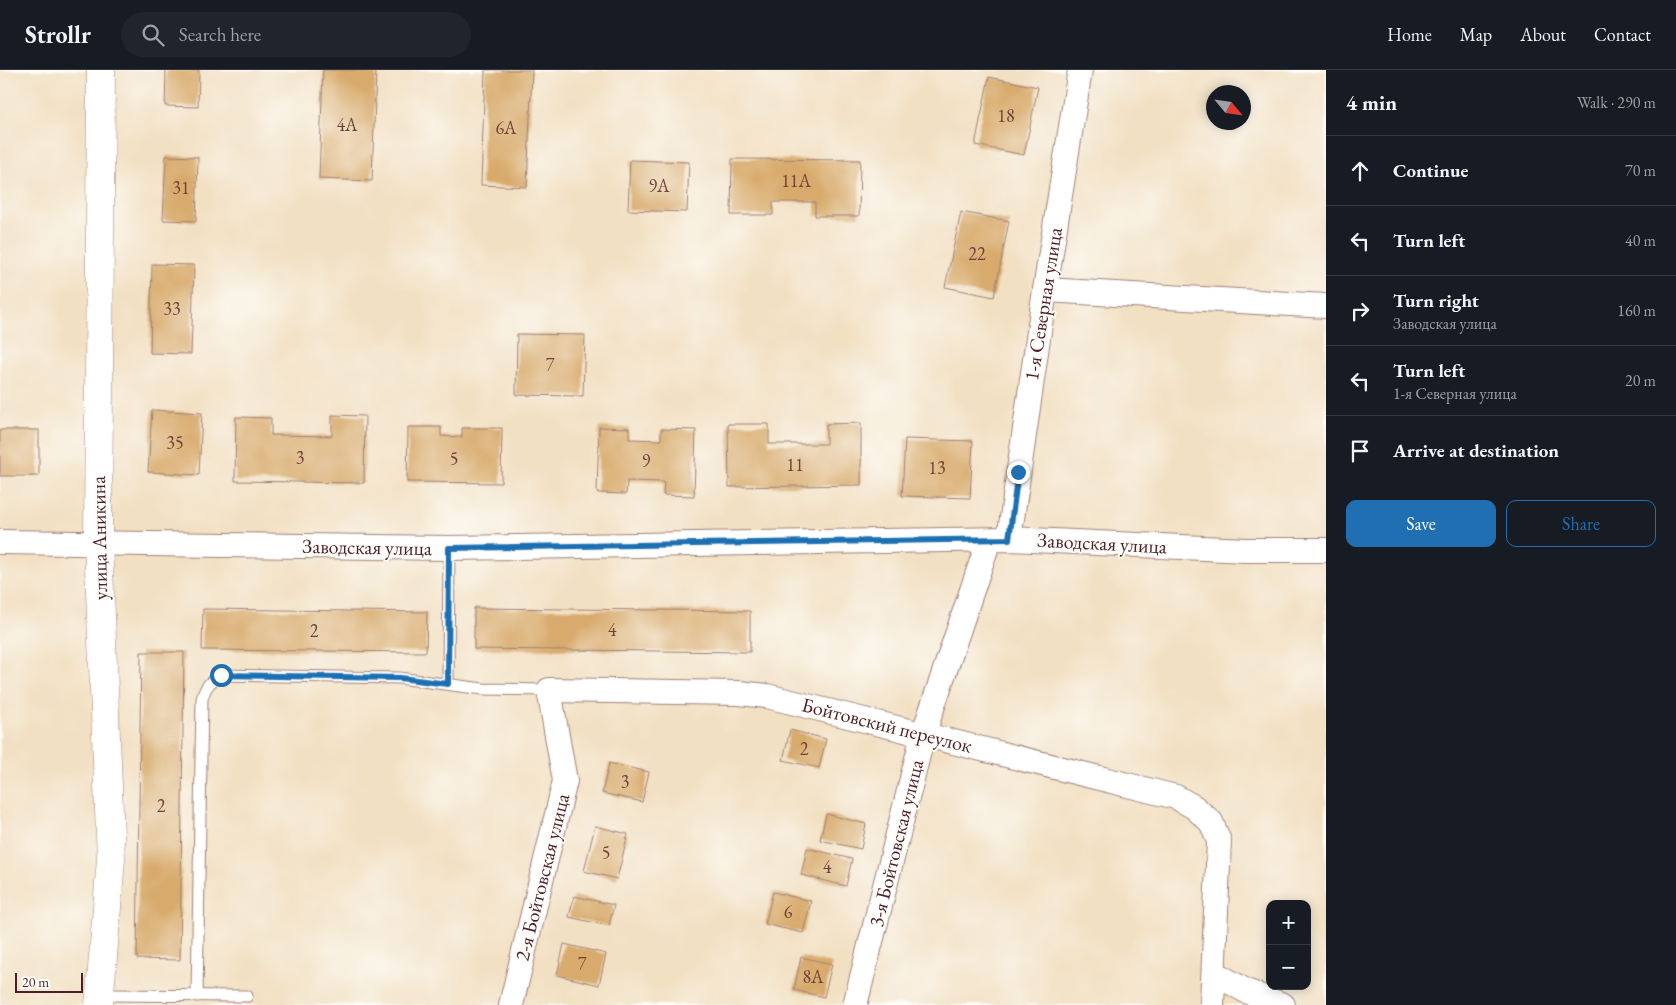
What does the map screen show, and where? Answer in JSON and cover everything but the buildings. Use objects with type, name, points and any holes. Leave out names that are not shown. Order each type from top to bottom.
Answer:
[{"type":"street","name":"улица Аникина","points":[[99,1000],[110,859],[98,542],[101,70]]},
{"type":"street","name":"1-я Северная улица","points":[[999,539],[1045,290],[1080,70]]},
{"type":"street","points":[[1045,290],[1326,306]]},
{"type":"street","name":"Заводская улица","points":[[0,542],[449,548],[999,539],[1246,550],[1326,550]]},
{"type":"street","name":"3-я Бойтовская улица","points":[[855,1005],[924,735],[999,539]]},
{"type":"street","name":"Бойтовский переулок","points":[[549,690],[756,694],[1176,797],[1194,807],[1211,822],[1220,841],[1214,973]]},
{"type":"street","name":"2-я Бойтовская улица","points":[[511,1005],[565,781],[549,690]]},
{"type":"street","points":[[1212,1005],[1214,973],[1246,991],[1283,1005]]},
{"type":"lane","points":[[448,684],[449,548]]},
{"type":"lane","points":[[197,996],[202,699],[204,690],[209,683],[221,675],[391,678],[412,679],[483,689],[549,690]]},
{"type":"lane","points":[[99,1000],[247,996]]},
{"type":"route","points":[[221,675],[400,678],[448,684],[449,548],[1009,539],[1018,472]]}]
